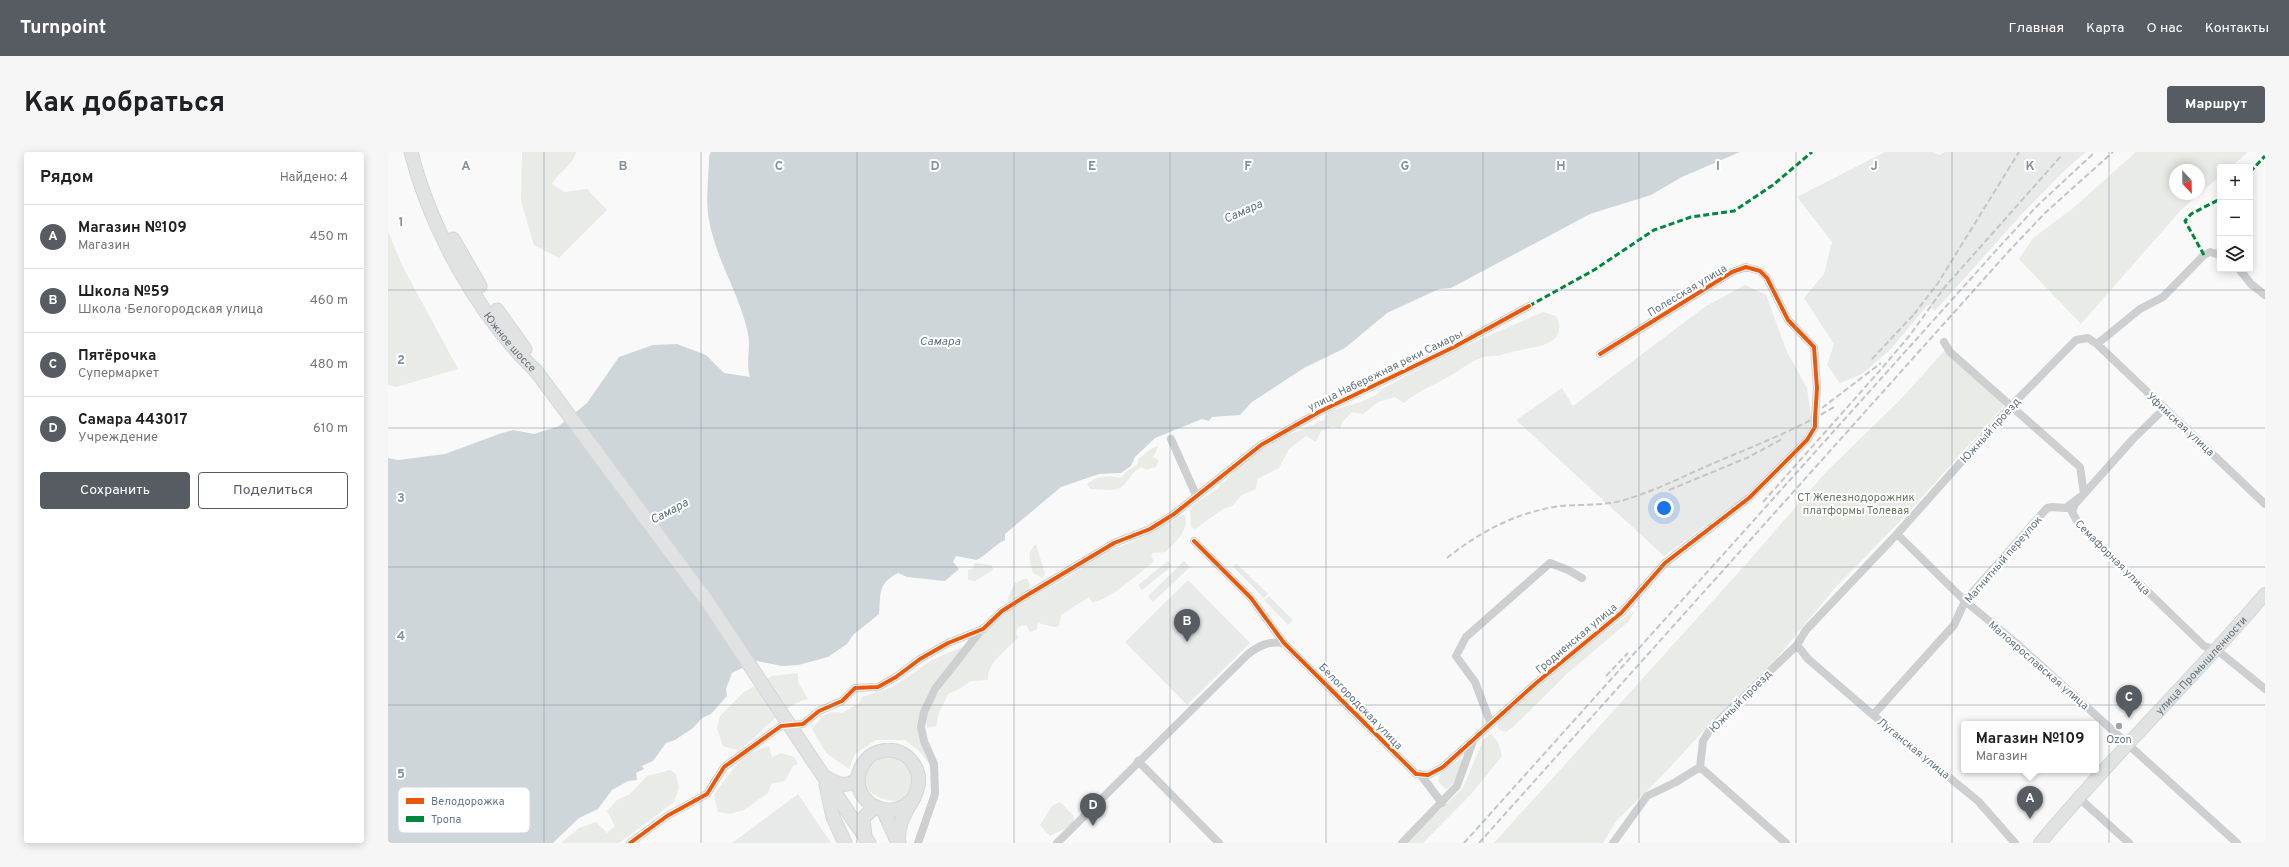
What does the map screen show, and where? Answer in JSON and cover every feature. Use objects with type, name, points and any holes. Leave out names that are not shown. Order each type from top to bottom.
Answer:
[{"type":"main road","name":"Южное шоссе","points":[[411,152],[426,200],[456,264],[507,339],[533,368]]},
{"type":"main road","name":"Южное шоссе","points":[[420,152],[434,198],[453,240],[478,282],[528,353],[533,368]]},
{"type":"main road","points":[[533,368],[707,601],[868,840]]},
{"type":"main road","name":"улица Промышленности","points":[[2040,843],[2078,797],[2217,650],[2264,597]]},
{"type":"main road","points":[[825,777],[840,784],[846,785],[854,782],[858,777],[862,766],[870,756],[886,750],[897,751],[910,759],[917,772],[917,790],[914,798],[901,819],[898,831],[898,843]]},
{"type":"main road","points":[[825,777],[833,817],[842,838]]},
{"type":"main road","points":[[858,777],[862,796],[879,808],[898,843]]},
{"type":"main road","points":[[868,840],[863,818],[879,808],[898,809],[914,798]]},
{"type":"main road","points":[[842,838],[838,825],[843,820],[849,820],[857,825]]},
{"type":"street","points":[[2097,344],[2140,309],[2163,297],[2204,255],[2210,252],[2217,254]]},
{"type":"street","name":"Полесская улица","points":[[1600,354],[1732,272],[1746,267],[1760,271],[1767,278],[1788,320],[1814,347],[1818,388],[1815,427]]},
{"type":"street","points":[[2241,272],[2251,284],[2265,295]]},
{"type":"street","name":"улица Набережная реки Самары","points":[[630,843],[667,816],[707,794],[724,767],[781,726],[803,724],[819,711],[842,701],[855,688],[878,687],[896,677],[920,658],[948,643],[983,629],[1002,611],[1024,597],[1114,543],[1150,529],[1174,514],[1224,472],[1267,441],[1319,412],[1454,347],[1529,306]]},
{"type":"street","name":"Южный проезд","points":[[1700,767],[1703,741],[1711,728],[1797,645],[1806,630],[1897,534],[2011,406],[2076,340],[2088,338],[2097,344]]},
{"type":"street","points":[[1944,342],[1950,352],[2080,467],[2084,494]]},
{"type":"street","name":"Уфимская улица","points":[[2097,344],[2265,504]]},
{"type":"street","name":"Магнитный переулок","points":[[1873,715],[1954,625],[1965,601],[2047,508],[2066,508],[2084,494],[2133,439],[2165,408]]},
{"type":"street","name":"Гродненская улица","points":[[1424,774],[1443,767],[1535,684],[1621,613],[1665,563],[1749,498],[1807,440],[1815,427]]},
{"type":"street","points":[[1171,439],[1196,496]]},
{"type":"street","name":"Семафорная улица","points":[[2084,494],[2075,504],[2072,512],[2080,526],[2204,646],[2217,650],[2265,689]]},
{"type":"street","name":"Малоярославская улица","points":[[1897,534],[1965,601],[2016,643],[2237,843]]},
{"type":"street","name":"Белогородская улица","points":[[1194,541],[1251,598],[1284,642],[1416,774],[1424,774],[1442,803]]},
{"type":"street","points":[[1491,724],[1475,682],[1456,656],[1466,637],[1550,563],[1568,570],[1582,578]]},
{"type":"street","points":[[918,843],[935,794],[934,764],[924,741],[921,726],[924,712],[935,689],[983,629]]},
{"type":"street","points":[[1057,843],[1138,761],[1248,654],[1260,645],[1271,642],[1284,642]]},
{"type":"street","name":"Луганская улица","points":[[1797,645],[1808,659],[1873,715],[1978,801],[2015,843]]},
{"type":"street","name":"Гродненская улица","points":[[1402,843],[1457,786],[1473,740]]},
{"type":"street","points":[[1138,761],[1219,843]]},
{"type":"street","points":[[1613,843],[1646,796],[1676,782],[1700,767],[1786,843]]},
{"type":"street","points":[[2078,797],[2129,843]]},
{"type":"shaded area","points":[[1885,152],[1934,152],[1939,155],[1945,152],[2086,152],[2065,170],[2022,214],[1935,311],[1928,305],[1890,350],[1862,374],[1840,383],[1827,365],[1834,344],[1804,298],[1824,274],[1832,242],[1797,197]]},
{"type":"shaded area","points":[[1745,285],[1766,295],[1787,352],[1807,388],[1812,424],[1802,440],[1750,493],[1664,556],[1516,420],[1562,388],[1573,406],[1706,306]]},
{"type":"shaded area","points":[[1168,561],[1172,566],[1142,590],[1138,585]]},
{"type":"shaded area","points":[[1184,561],[1190,567],[1153,602],[1148,596]]},
{"type":"shaded area","points":[[1236,563],[1268,594],[1264,598],[1233,567]]},
{"type":"shaded area","points":[[1188,580],[1250,643],[1187,705],[1125,642]]},
{"type":"shaded area","points":[[1269,596],[1293,620],[1288,625],[1264,600]]},
{"type":"shaded area","points":[[798,794],[831,843],[732,843]]},
{"type":"green space","points":[[522,152],[576,152],[572,161],[552,184],[565,192],[587,189],[607,210],[559,258],[534,245],[521,201]]},
{"type":"green space","points":[[2136,152],[2248,152],[2234,164],[2217,164],[2217,179],[2205,189],[2205,164],[2169,164],[2169,200],[2192,200],[2181,210],[2081,324],[2019,259],[2033,238],[2072,209]]},
{"type":"green space","points":[[388,231],[402,265],[458,369],[396,387],[388,385]]},
{"type":"green space","points":[[1543,312],[1556,316],[1559,323],[1558,334],[1554,340],[1540,346],[1499,356],[1477,359],[1419,392],[1404,403],[1395,397],[1378,402],[1363,414],[1352,412],[1343,421],[1340,429],[1333,426],[1321,431],[1316,442],[1306,436],[1289,449],[1279,468],[1257,479],[1256,489],[1242,495],[1232,506],[1223,509],[1195,529],[1191,527],[1190,511],[1192,506],[1217,489],[1245,461],[1276,440],[1324,420],[1329,411],[1361,402],[1376,395],[1384,388],[1449,353]]},
{"type":"green space","name":"СТ Железнодорожник платформы Толевая","points":[[1945,350],[2005,405],[1905,516],[1835,588],[1777,658],[1717,716],[1661,777],[1617,820],[1603,843],[1494,843],[1747,563],[1827,471],[1900,400]]},
{"type":"green space","points":[[1158,446],[1152,457],[1159,460],[1156,467],[1146,470],[1142,467],[1138,469],[1120,488],[1110,490],[1090,489],[1087,484],[1094,479],[1102,477],[1120,478],[1127,471],[1138,464],[1138,459],[1151,449]]},
{"type":"green space","points":[[1184,514],[1186,519],[1184,530],[1173,545],[1165,552],[1153,553],[1151,555],[1154,561],[1114,592],[1098,601],[1092,602],[1089,597],[1061,615],[1059,626],[1054,627],[1038,623],[1037,629],[1030,632],[1026,625],[1018,627],[1016,632],[1018,638],[994,662],[988,674],[988,680],[971,681],[948,694],[939,713],[936,726],[927,728],[926,717],[935,698],[948,678],[979,638],[1008,611],[1073,574],[1102,554],[1141,538]]},
{"type":"green space","points":[[1036,544],[1045,574],[1043,578],[1033,573],[1030,562],[1031,550]]},
{"type":"green space","points":[[974,563],[992,565],[993,570],[975,581],[968,580],[968,570],[973,569]]},
{"type":"green space","points":[[1027,578],[1030,586],[1027,591],[1009,601],[1008,598],[1015,583]]},
{"type":"green space","points":[[1634,611],[1629,621],[1568,673],[1513,727],[1506,732],[1500,730],[1497,726],[1499,721],[1583,648]]},
{"type":"green space","points":[[974,642],[949,669],[924,702],[921,713],[921,730],[936,780],[931,789],[932,773],[928,762],[918,750],[905,740],[876,740],[855,754],[849,769],[826,753],[812,729],[825,715],[832,712],[842,713],[859,703],[862,697],[892,687],[932,660]]},
{"type":"green space","points":[[798,673],[798,682],[808,699],[798,702],[788,708],[738,750],[723,746],[717,728],[720,716],[744,692],[772,676]]},
{"type":"green space","points":[[1491,734],[1498,742],[1502,756],[1472,793],[1423,843],[1406,843],[1463,788],[1483,740]]},
{"type":"green space","points":[[769,746],[772,757],[781,753],[794,757],[798,764],[793,766],[785,781],[771,784],[768,793],[744,810],[730,814],[718,812],[714,795],[731,772],[750,754]]},
{"type":"green space","points":[[890,756],[904,761],[911,769],[912,780],[910,794],[900,801],[879,797],[863,784],[866,773],[871,765]]},
{"type":"green space","points":[[1462,758],[1462,767],[1458,776],[1453,784],[1446,790],[1438,781],[1441,773]]},
{"type":"green space","points":[[670,770],[676,774],[679,788],[674,802],[619,843],[561,843],[579,828],[596,822],[607,833],[615,826],[607,811],[617,800],[630,794],[647,776]]},
{"type":"green space","points":[[1060,802],[1073,815],[1074,821],[1065,829],[1050,836],[1040,825],[1052,806]]},
{"type":"water","name":"Самара","points":[[711,152],[1740,152],[1682,177],[1651,195],[1590,214],[1451,288],[1439,289],[1387,313],[1345,348],[1304,368],[1252,402],[1240,415],[1212,417],[1209,421],[1202,419],[1155,438],[1135,457],[1131,466],[1121,473],[1099,474],[1061,487],[1005,534],[1005,540],[981,558],[977,560],[956,556],[953,562],[959,569],[945,581],[907,577],[898,573],[891,577],[886,581],[881,590],[879,614],[853,635],[847,644],[828,657],[798,665],[782,666],[757,661],[732,673],[726,689],[727,696],[711,714],[702,718],[693,728],[675,740],[666,743],[653,761],[642,766],[644,769],[636,773],[637,780],[628,781],[612,790],[598,809],[579,818],[553,843],[388,843],[388,458],[398,460],[445,454],[513,430],[534,434],[559,426],[587,403],[619,357],[653,345],[677,344],[706,355],[724,373],[750,377],[748,366],[749,342],[747,329],[712,234],[709,220],[707,196],[709,156]]},
{"type":"railway","points":[[1914,314],[1938,283],[2019,152]]},
{"type":"railway","points":[[1464,843],[2001,245],[2037,206],[2095,152]]},
{"type":"railway","points":[[1479,843],[2009,251],[2045,213],[2113,152]]},
{"type":"railway","points":[[1763,502],[1883,367],[1910,335],[1944,288],[2061,156]]},
{"type":"railway","points":[[1872,359],[1917,311]]},
{"type":"railway","points":[[1822,408],[1881,363]]},
{"type":"railway","points":[[1447,558],[1486,531],[1515,518],[1529,513],[1561,506],[1609,503],[1636,496],[1658,488],[1775,437],[1834,407]]},
{"type":"railway","points":[[1669,490],[1749,457],[1782,439]]},
{"type":"railway","points":[[1606,676],[1628,653]]},
{"type":"marked path","points":[[1529,306],[1594,270],[1654,230],[1691,217],[1734,211],[1773,185],[1812,152]]},
{"type":"marked path","points":[[2253,169],[2265,156]]},
{"type":"marked path","points":[[2204,255],[2185,221],[2191,214],[2218,200]]},
{"type":"cycle path","points":[[1194,541],[1251,598],[1284,643],[1416,774],[1428,775],[1443,767],[1535,684],[1621,613],[1665,563],[1749,498],[1807,440],[1815,427],[1817,388],[1814,347],[1788,320],[1767,278],[1760,271],[1746,267],[1732,272],[1600,354]]},
{"type":"cycle path","points":[[630,843],[667,816],[707,794],[724,767],[781,726],[803,724],[819,711],[842,701],[855,688],[878,687],[896,677],[920,659],[948,643],[983,629],[1002,611],[1024,597],[1114,543],[1150,529],[1174,514],[1261,445],[1319,412],[1454,347],[1529,306]]},
{"type":"place","name":"Школа №59","points":[[1187,642]]},
{"type":"place","name":"Пятёрочка","points":[[2129,718]]},
{"type":"place","name":"Ozon","points":[[2119,726]]},
{"type":"place","name":"Магазин №109","points":[[2030,819]]},
{"type":"place","name":"Самара 443017","points":[[1093,826]]}]
